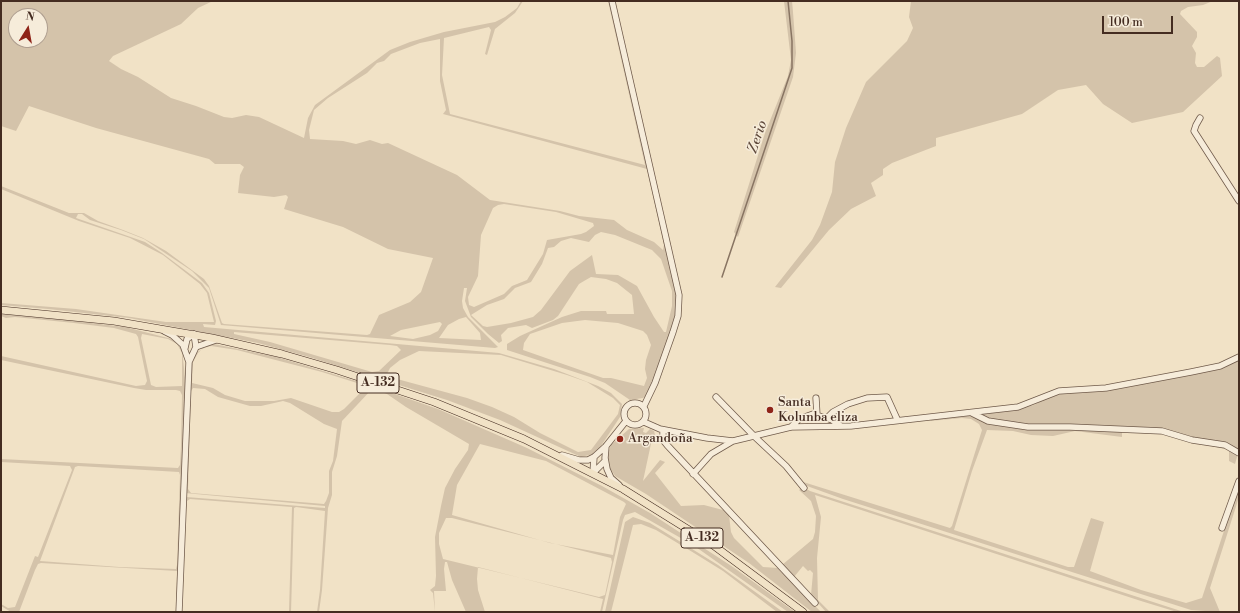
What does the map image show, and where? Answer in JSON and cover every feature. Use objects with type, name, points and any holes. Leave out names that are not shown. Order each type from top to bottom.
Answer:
[{"type":"main road","name":"A-132","points":[[1,310],[114,321],[220,339],[296,358],[396,389],[492,425],[554,453],[623,489],[713,545],[804,612]]},
{"type":"street","points":[[612,1],[679,295],[678,316],[651,393],[644,406],[647,414],[644,422],[636,426],[631,425],[626,421],[624,411],[628,405],[636,403],[644,406]]},
{"type":"street","points":[[1200,118],[1194,131],[1239,201]]},
{"type":"street","points":[[157,328],[175,337],[185,348],[189,362],[179,612]]},
{"type":"street","points":[[185,348],[187,339],[194,334],[196,347],[189,362]]},
{"type":"street","points":[[196,347],[220,339]]},
{"type":"street","points":[[644,422],[663,430],[733,441],[755,437],[791,427],[841,427],[1018,407],[1059,391],[1106,388],[1211,368],[1226,364],[1239,357]]},
{"type":"street","points":[[716,397],[786,466],[804,488]]},
{"type":"street","points":[[827,418],[833,412],[848,404],[867,398],[886,397],[897,420]]},
{"type":"street","points":[[816,398],[817,415]]},
{"type":"street","points":[[972,413],[988,421],[1028,427],[1070,427],[1162,431],[1192,440],[1225,445],[1239,453]]},
{"type":"street","points":[[791,427],[799,419],[812,414],[827,418],[841,427]]},
{"type":"street","points":[[554,453],[579,460],[588,460],[594,457],[606,446],[626,421]]},
{"type":"street","points":[[663,430],[663,440],[693,474],[815,603]]},
{"type":"street","points":[[693,474],[711,454],[733,441]]},
{"type":"street","points":[[606,446],[606,469],[611,478],[623,489]]},
{"type":"street","points":[[593,473],[594,457]]},
{"type":"street","points":[[593,473],[605,461]]},
{"type":"street","points":[[1222,528],[1239,481]]},
{"type":"shaded area","points":[[1,1],[213,1],[198,8],[181,24],[113,56],[109,61],[171,98],[224,117],[232,118],[246,115],[259,117],[304,138],[308,118],[315,105],[390,50],[410,42],[444,32],[495,22],[517,8],[521,1],[523,1],[515,13],[495,29],[487,55],[485,54],[491,30],[489,27],[444,38],[442,75],[450,114],[645,165],[608,1],[610,1],[677,294],[675,320],[660,365],[646,396],[643,398],[630,400],[605,383],[507,350],[507,344],[520,336],[562,317],[581,311],[606,311],[607,314],[634,314],[632,295],[617,283],[606,279],[591,277],[584,281],[579,284],[558,316],[553,320],[532,328],[526,325],[508,328],[501,335],[502,341],[499,343],[471,317],[465,301],[467,288],[464,288],[462,301],[463,308],[468,317],[498,347],[495,348],[221,325],[209,288],[192,271],[144,239],[90,220],[82,214],[78,214],[76,218],[145,242],[202,283],[209,293],[216,321],[215,325],[203,324],[204,327],[499,353],[554,369],[598,386],[611,393],[622,404],[620,417],[599,449],[593,454],[581,457],[500,420],[447,400],[309,357],[258,343],[129,318],[1,305],[1,303],[76,309],[166,322],[214,322],[207,293],[200,284],[163,255],[130,238],[79,221],[1,189],[1,186],[69,213],[84,213],[98,221],[143,238],[166,251],[204,279],[209,286],[222,323],[224,324],[367,335],[370,334],[379,315],[410,302],[421,292],[433,258],[388,249],[343,227],[284,209],[288,197],[286,195],[274,197],[238,193],[240,175],[244,167],[240,164],[215,164],[209,159],[96,128],[29,106],[16,131],[1,126]],"holes":[[[440,39],[440,81],[446,110],[443,114],[647,169],[664,245],[663,250],[654,242],[627,230],[614,220],[579,216],[560,211],[490,200],[457,175],[388,143],[382,144],[370,140],[356,144],[343,141],[310,139],[309,130],[314,110],[328,98],[367,73],[377,63],[384,61],[391,54],[420,43]],[[504,204],[556,212],[593,223],[594,226],[581,234],[547,240],[543,254],[527,280],[512,286],[504,294],[474,307],[469,305],[468,297],[478,276],[481,235],[493,208]],[[601,232],[615,235],[652,250],[661,259],[672,291],[672,306],[666,332],[664,332],[654,317],[637,286],[618,275],[596,274],[592,255],[570,271],[541,310],[533,317],[487,327],[483,326],[471,315],[487,305],[504,299],[515,288],[531,282],[542,264],[548,248],[554,247],[561,241],[571,238],[589,242],[595,235]],[[466,317],[480,333],[481,340],[439,338],[448,325]],[[585,320],[618,323],[643,331],[647,335],[651,345],[646,360],[645,369],[647,378],[644,386],[611,378],[603,378],[523,350],[524,343],[530,334],[562,323]],[[440,322],[442,324],[438,331],[430,335],[413,339],[390,336],[401,330]],[[234,332],[390,345],[397,346],[401,350],[379,371],[372,372],[270,342],[234,334]],[[419,351],[501,355],[587,382],[613,398],[620,405],[618,414],[591,450],[578,452],[540,433],[514,417],[492,407],[467,398],[386,376],[390,368],[400,360]]]},
{"type":"shaded area","points":[[784,1],[792,1],[796,53],[793,77],[738,237],[734,232],[765,133],[788,76],[791,60]]},
{"type":"shaded area","points":[[911,1],[1213,1],[1203,5],[1188,7],[1181,11],[1180,14],[1197,32],[1197,37],[1192,46],[1196,53],[1195,63],[1197,67],[1204,67],[1217,56],[1220,58],[1222,76],[1183,112],[1132,123],[1103,104],[1086,85],[1058,90],[1022,114],[936,138],[936,146],[892,163],[883,169],[883,175],[871,183],[876,196],[851,209],[829,230],[781,288],[775,287],[812,240],[820,225],[832,192],[835,162],[846,128],[866,82],[907,41],[913,28],[909,17]]},
{"type":"shaded area","points":[[1,314],[125,327],[172,339],[177,344],[182,349],[186,387],[177,612],[177,571],[41,563],[38,564],[35,570],[19,612],[11,612],[1,606],[1,604],[8,608],[15,607],[35,556],[38,557],[72,470],[70,466],[1,462],[1,459],[178,468],[180,465],[182,395],[180,391],[176,390],[146,390],[134,388],[1,360],[1,356],[136,386],[145,385],[147,381],[138,337],[136,334],[114,328],[15,317],[6,318],[1,316]],"holes":[[[142,334],[168,339],[177,344],[182,353],[182,386],[156,387],[151,385],[141,338]],[[75,467],[179,472],[176,569],[119,567],[40,561]]]},
{"type":"shaded area","points":[[214,344],[277,357],[366,384],[438,409],[527,448],[602,486],[650,513],[733,567],[795,612],[788,612],[693,545],[635,512],[625,515],[623,520],[602,612],[600,612],[603,599],[520,578],[599,597],[605,595],[612,562],[611,558],[556,544],[613,555],[620,517],[626,504],[546,461],[480,444],[457,485],[452,515],[540,540],[452,518],[446,518],[439,533],[439,544],[443,559],[478,568],[478,590],[485,612],[466,612],[452,580],[447,562],[445,562],[444,569],[446,591],[434,591],[435,612],[433,593],[430,590],[435,586],[435,537],[441,506],[445,488],[455,469],[468,450],[469,444],[406,407],[387,394],[372,389],[342,421],[337,456],[332,472],[332,495],[328,508],[319,612],[317,612],[320,590],[325,511],[294,508],[291,612],[289,612],[292,507],[190,499],[187,501],[186,510],[181,612],[186,497],[325,508],[325,506],[185,493],[192,364],[196,353],[201,350],[193,362],[192,383],[213,388],[225,395],[245,401],[274,401],[291,398],[332,412],[339,412],[360,393],[360,385],[357,383],[322,372],[237,350],[211,346],[205,348]],"holes":[[[193,388],[205,389],[218,397],[250,406],[261,406],[283,401],[290,403],[324,424],[337,429],[333,461],[329,471],[329,493],[324,504],[191,493],[188,489],[191,391]]]},
{"type":"shaded area","points":[[1239,359],[1239,450],[1235,464],[1229,461],[1229,450],[1207,445],[1206,440],[1181,434],[1024,425],[1001,422],[976,415],[1013,410],[1034,405],[1050,396],[1067,393],[1106,391],[1218,369]]},
{"type":"shaded area","points":[[968,415],[987,423],[1028,429],[1122,431],[1122,437],[1075,431],[1053,436],[1031,435],[1013,431],[987,430],[972,471],[954,530],[1068,567],[1074,567],[1091,518],[1104,522],[1090,571],[1141,590],[1186,603],[1202,598],[1239,485],[1239,497],[1210,588],[1220,612],[1191,610],[843,499],[807,486],[800,481],[950,528],[952,526],[982,430],[979,424],[971,419],[962,418],[930,421],[933,419]]},
{"type":"shaded area","points":[[644,428],[643,432],[646,433],[650,429],[654,431],[655,435],[660,437],[663,444],[652,439],[643,481],[660,460],[665,462],[655,473],[681,506],[704,505],[723,510],[729,515],[731,532],[734,538],[763,567],[778,568],[821,612],[812,612],[749,563],[646,494],[615,476],[607,463],[607,456],[611,445],[629,429]]},
{"type":"shaded area","points":[[803,487],[810,491],[1184,612],[1177,612],[1141,601],[815,495],[821,517],[817,558],[818,600],[830,612],[826,612],[811,595],[813,573],[810,570],[808,571],[803,566],[794,577],[782,565],[813,539],[815,532],[816,516],[811,501],[799,490]]},
{"type":"shaded area","points":[[633,517],[650,523],[718,565],[783,612],[777,612],[723,571],[694,553],[656,530],[641,524],[633,525],[611,612],[605,612],[625,522]]},
{"type":"waterway","name":"Zerio","points":[[722,277],[792,68],[792,41],[788,1]]},
{"type":"place","name":"Santa Kolunba eliza","points":[[770,410]]},
{"type":"place","name":"Argandoña","points":[[620,439]]}]
